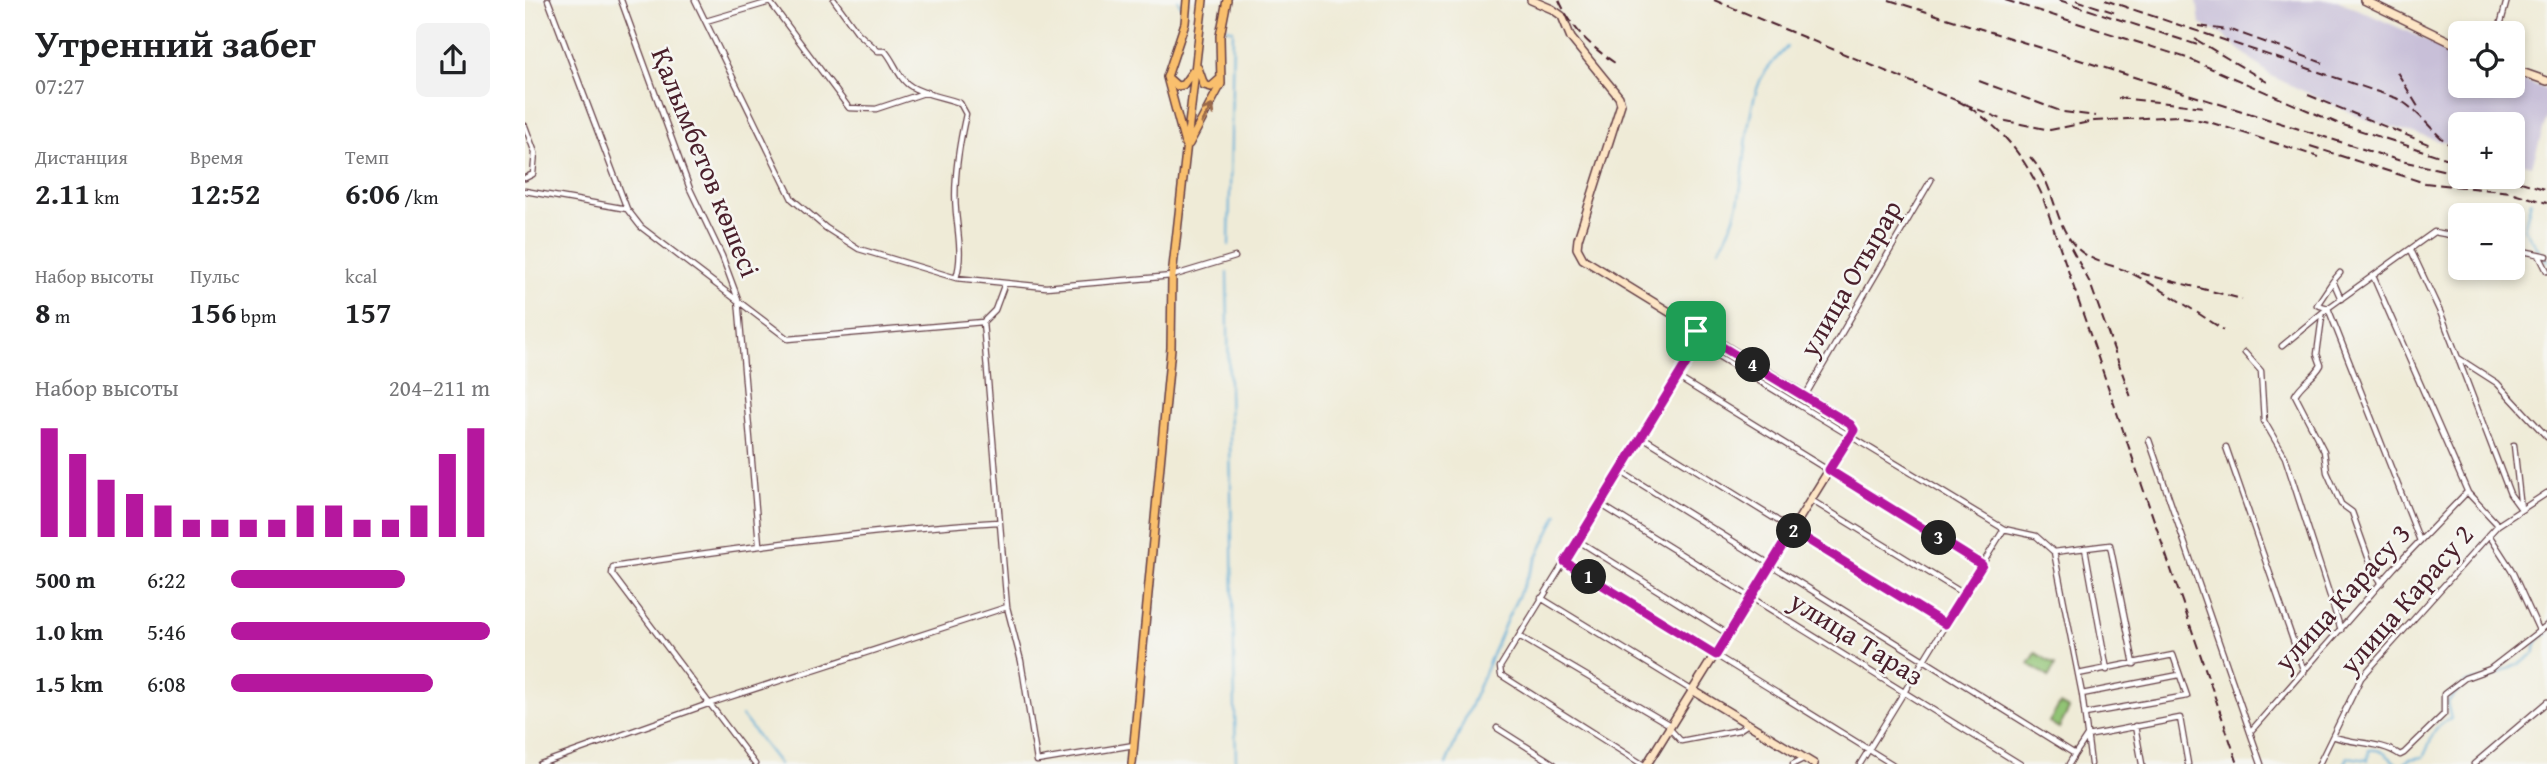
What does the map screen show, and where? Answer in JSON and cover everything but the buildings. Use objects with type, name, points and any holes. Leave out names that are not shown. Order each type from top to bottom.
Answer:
[{"type":"main road","points":[[1186,149],[1167,76],[1185,23],[1187,0]]},
{"type":"main road","points":[[1132,764],[1171,348],[1172,276],[1203,0]]},
{"type":"main road","points":[[1186,149],[1210,108],[1221,76],[1220,36],[1227,0]]},
{"type":"main road","points":[[1167,76],[1177,86],[1183,85],[1191,77],[1196,62]]},
{"type":"main road","points":[[1196,62],[1203,85],[1212,87],[1221,76]]},
{"type":"street","points":[[548,0],[627,209],[641,226],[788,339],[983,322],[995,310],[1005,283]]},
{"type":"street","name":"Қалымбетов көшесі","points":[[621,0],[690,189],[739,299]]},
{"type":"street","points":[[695,0],[792,199],[817,221],[859,249],[956,278],[1046,287],[1172,276],[1235,257]]},
{"type":"street","points":[[834,0],[858,33],[896,63],[899,74],[911,86],[960,103],[966,114],[959,147],[956,211],[960,266],[956,278]]},
{"type":"street","points":[[1531,0],[1562,16],[1571,38],[1619,97],[1621,104],[1578,239],[1579,253],[1583,260],[1850,424],[1852,434],[1694,691],[1644,764],[1501,675],[1500,667],[1698,344],[1696,331]]},
{"type":"street","points":[[2364,0],[2448,41]]},
{"type":"street","points":[[2501,21],[2507,0]]},
{"type":"street","points":[[706,21],[769,2],[849,108],[876,108],[927,92]]},
{"type":"street","points":[[2525,73],[2547,81]]},
{"type":"street","points":[[525,126],[535,153],[533,174],[525,178]]},
{"type":"street","name":"улица Отырар","points":[[1805,396],[1931,180]]},
{"type":"street","points":[[525,191],[627,209]]},
{"type":"street","points":[[2282,346],[2323,315],[2328,308],[2434,232],[2448,235]]},
{"type":"street","points":[[2411,250],[2458,357],[2500,469],[2521,509]]},
{"type":"street","points":[[2525,251],[2547,256]]},
{"type":"street","points":[[2539,255],[2547,271]]},
{"type":"street","points":[[2328,308],[2317,305],[2340,273]]},
{"type":"street","points":[[2373,276],[2467,492],[2498,525]]},
{"type":"street","points":[[2333,281],[2341,299]]},
{"type":"street","points":[[739,299],[759,544]]},
{"type":"street","points":[[2328,308],[2420,541]]},
{"type":"street","points":[[2323,315],[2317,354],[2321,365],[2295,395],[2324,450],[2327,472],[2341,504],[2352,512],[2373,570],[2382,583]]},
{"type":"street","points":[[983,322],[1007,607],[1021,661],[1037,761],[1134,745]]},
{"type":"street","points":[[1698,344],[1852,434],[2004,529],[2036,536],[2054,552],[2082,694],[2091,764]]},
{"type":"street","points":[[2245,353],[2261,371],[2265,421],[2285,457],[2340,631]]},
{"type":"street","points":[[2458,357],[2497,383],[2547,436]]},
{"type":"street","points":[[1677,377],[1982,565]]},
{"type":"street","points":[[1641,436],[1945,624]]},
{"type":"street","points":[[2150,440],[2260,764]]},
{"type":"street","points":[[2514,445],[2521,509]]},
{"type":"street","points":[[2226,447],[2304,672]]},
{"type":"street","points":[[1620,471],[2075,754]]},
{"type":"street","name":"улица Карасу 3","points":[[2251,732],[2382,583],[2467,492]]},
{"type":"street","name":"улица Карасу 2","points":[[2319,764],[2335,737],[2340,716],[2361,678],[2498,525],[2547,493]]},
{"type":"street","points":[[1811,500],[1963,594]]},
{"type":"street","name":"улица Тараз","points":[[1600,504],[2020,764]]},
{"type":"street","points":[[755,764],[612,574],[613,567],[759,544],[900,528],[998,522]]},
{"type":"street","points":[[1860,764],[2004,529]]},
{"type":"street","points":[[2489,535],[2511,569],[2539,631]]},
{"type":"street","points":[[1577,540],[1729,634]]},
{"type":"street","points":[[2054,552],[2110,545],[2134,664]]},
{"type":"street","points":[[2085,548],[2106,670]]},
{"type":"street","points":[[1565,562],[1892,764]]},
{"type":"street","points":[[1541,598],[1814,764]]},
{"type":"street","points":[[540,764],[711,703],[1007,607]]},
{"type":"street","points":[[2335,737],[2356,744],[2392,749],[2400,755],[2404,753],[2444,714],[2444,694],[2465,678],[2490,669],[2547,625]]},
{"type":"street","points":[[1519,636],[1670,727],[1681,741],[1739,730],[1748,724]]},
{"type":"street","points":[[2078,674],[2173,655],[2177,660],[2187,696],[2085,714]]},
{"type":"street","points":[[2082,694],[2179,675]]},
{"type":"street","points":[[2474,764],[2547,702]]},
{"type":"street","points":[[2069,764],[2087,736],[2180,718],[2188,764]]},
{"type":"street","points":[[2135,726],[2142,764]]},
{"type":"street","points":[[1497,728],[1554,764]]},
{"type":"street","points":[[1793,764],[1805,758]]},
{"type":"shaded area","points":[[2197,0],[2337,0],[2448,50],[2448,98],[2525,98],[2525,81],[2547,90],[2547,116],[2532,166],[2525,164],[2525,112],[2448,112],[2448,143],[2362,118],[2271,76],[2223,35],[2200,24]]},
{"type":"green space","points":[[2036,653],[2055,665],[2049,677],[2029,664]]},
{"type":"green space","points":[[2060,704],[2069,709],[2059,728],[2049,722]]},
{"type":"waterway","points":[[1178,0],[1181,6]]},
{"type":"waterway","points":[[1227,28],[1233,30],[1229,245]]},
{"type":"waterway","points":[[1719,249],[1736,210],[1749,123],[1760,81],[1787,47]]},
{"type":"waterway","points":[[2531,201],[2524,229],[2547,261]]},
{"type":"waterway","points":[[1227,273],[1236,764]]},
{"type":"waterway","points":[[1446,764],[1507,619],[1558,514]]},
{"type":"waterway","points":[[2404,764],[2409,759],[2423,757],[2436,729],[2451,719],[2447,703],[2466,682],[2487,679],[2523,662],[2535,653],[2537,641],[2547,633]]},
{"type":"waterway","points":[[742,716],[779,764]]},
{"type":"waterway","points":[[2345,764],[2348,757],[2368,760],[2369,750],[2378,750],[2397,764]]},
{"type":"railway","points":[[1559,0],[1583,36],[1615,63]]},
{"type":"railway","points":[[1714,0],[2006,121],[2050,130],[2094,121],[2178,116],[2209,122],[2319,157]]},
{"type":"railway","points":[[1889,0],[2401,161],[2448,171]]},
{"type":"railway","points":[[2005,0],[2187,58],[2337,123],[2448,159]]},
{"type":"railway","points":[[2059,0],[2201,46]]},
{"type":"railway","points":[[2076,0],[2116,13]]},
{"type":"railway","points":[[2105,0],[2396,98],[2448,143]]},
{"type":"railway","points":[[2199,26],[2234,31],[2326,64]]},
{"type":"railway","points":[[2195,39],[2267,82]]},
{"type":"railway","points":[[2397,72],[2420,110]]},
{"type":"railway","points":[[1979,81],[2063,112],[2096,116]]},
{"type":"railway","points":[[2308,95],[2433,146]]},
{"type":"railway","points":[[2118,98],[2206,107]]},
{"type":"railway","points":[[1956,100],[1984,118],[2007,140],[2042,195],[2238,764]]},
{"type":"railway","points":[[2310,146],[2425,183],[2510,192],[2547,203]]},
{"type":"railway","points":[[2030,157],[2045,179],[2063,227],[2077,248],[2096,260],[2143,279],[2224,330]]},
{"type":"railway","points":[[2525,183],[2547,190]]},
{"type":"railway","points":[[2071,248],[2090,283],[2132,400]]},
{"type":"railway","points":[[2140,273],[2242,299]]},
{"type":"route","points":[[1696,331],[1850,424],[1854,430],[1829,470],[1982,565],[1945,624],[1792,530],[1716,655],[1565,562],[1698,344],[1696,331]]}]
